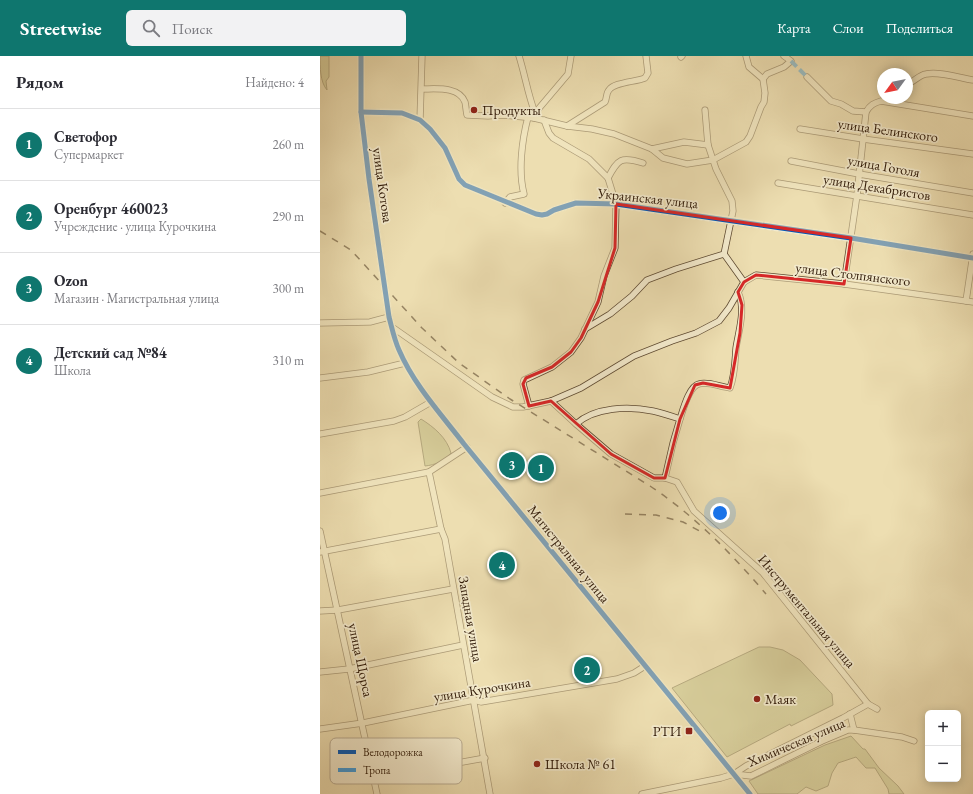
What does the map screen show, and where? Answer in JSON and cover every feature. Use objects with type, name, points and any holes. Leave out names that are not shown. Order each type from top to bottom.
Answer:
[{"type":"street","name":"улица Котова","points":[[361,56],[361,112],[389,317]]},
{"type":"street","points":[[420,120],[422,56]]},
{"type":"street","points":[[519,56],[531,103],[532,116]]},
{"type":"street","points":[[505,203],[510,197],[524,194],[521,182],[524,132],[532,116],[568,74],[571,56]]},
{"type":"street","points":[[567,126],[605,102],[607,92],[610,88],[622,83],[645,78],[648,73],[646,56]]},
{"type":"street","points":[[422,89],[445,89],[457,93],[465,101],[467,115],[532,116],[567,126],[592,128],[614,134],[652,149],[663,158],[686,164],[713,160],[746,142],[750,136],[764,102],[765,93],[763,79],[749,67],[746,56]]},
{"type":"street","points":[[763,79],[767,74],[784,67],[791,60],[784,56]]},
{"type":"street","points":[[913,80],[927,74],[937,74],[973,80]]},
{"type":"street","points":[[808,77],[831,101],[853,111],[866,112]]},
{"type":"street","points":[[844,284],[857,195],[866,112],[872,104],[877,102]]},
{"type":"street","points":[[906,104],[973,116]]},
{"type":"street","points":[[392,327],[492,397],[513,407],[529,406],[551,401],[581,388],[634,356],[696,333],[719,321],[729,308],[744,282],[724,254],[733,211],[732,201],[729,192],[721,179],[708,145],[706,110]]},
{"type":"street","name":"Украинская улица","points":[[361,112],[402,113],[420,120],[430,129],[445,148],[459,179],[465,185],[505,203],[542,215],[576,203],[616,204],[851,238],[973,258]]},
{"type":"street","points":[[529,406],[523,384],[524,380],[552,367],[571,352],[581,338],[598,302],[604,276],[615,248],[616,204],[608,178],[590,159],[553,138],[549,133],[544,120]]},
{"type":"street","name":"улица Белинского","points":[[800,128],[863,139],[973,154]]},
{"type":"street","points":[[652,149],[684,142],[708,145]]},
{"type":"street","points":[[608,178],[620,160],[634,160],[642,164]]},
{"type":"street","name":"улица Гоголя","points":[[791,161],[859,174],[973,192]]},
{"type":"street","name":"улица Декабристов","points":[[778,182],[973,215]]},
{"type":"street","points":[[585,329],[610,314],[632,296],[647,280],[724,254]]},
{"type":"street","points":[[966,301],[973,254]]},
{"type":"street","name":"улица Столпянского","points":[[744,282],[756,275],[844,284],[973,302]]},
{"type":"street","points":[[665,478],[672,443],[690,391],[695,385],[703,383],[730,388],[736,365],[736,347],[740,333],[742,312],[742,305],[738,292]]},
{"type":"street","points":[[320,323],[370,322],[389,317]]},
{"type":"street","name":"Магистральная улица","points":[[389,317],[399,350],[405,363],[431,402],[750,794]]},
{"type":"street","points":[[320,378],[368,372],[405,363]]},
{"type":"street","name":"Инструментальная улица","points":[[551,401],[611,454],[654,478],[665,478],[677,482],[694,511],[763,574],[868,704],[876,709]]},
{"type":"street","points":[[320,434],[394,421],[405,417],[431,402]]},
{"type":"street","points":[[576,424],[583,418],[595,413],[616,409],[640,409],[654,411],[680,419]]},
{"type":"street","points":[[320,493],[429,472],[467,447]]},
{"type":"street","name":"Западная улица","points":[[429,472],[441,529],[445,540],[485,758],[490,794]]},
{"type":"street","points":[[322,552],[441,529]]},
{"type":"street","name":"улица Щорса","points":[[320,532],[322,552],[338,610],[349,669],[366,738]]},
{"type":"street","points":[[320,611],[338,610],[453,589]]},
{"type":"street","points":[[320,672],[349,669],[464,645]]},
{"type":"street","name":"улица Курочкина","points":[[320,729],[363,723],[474,700],[481,702],[617,679],[634,673],[645,666]]},
{"type":"street","name":"Химическая улица","points":[[642,794],[708,781],[734,774],[746,766],[868,704]]},
{"type":"street","points":[[850,714],[854,730]]},
{"type":"street","name":"Химическая улица","points":[[734,774],[751,776],[822,741],[848,730],[902,737],[914,741]]},
{"type":"street","points":[[462,762],[485,758]]},
{"type":"street","name":"улица Щорса","points":[[375,784],[377,794]]},
{"type":"highlighted area","points":[[616,204],[851,238],[844,284],[756,275],[744,282],[738,292],[742,305],[740,333],[730,388],[703,383],[695,385],[680,419],[665,478],[654,478],[611,454],[551,401],[529,406],[523,384],[526,378],[552,367],[571,352],[581,338],[598,302],[615,248]]},
{"type":"shaded area","points":[[320,56],[329,56],[329,77],[326,81],[327,90],[322,79]]},
{"type":"shaded area","points":[[421,419],[439,433],[446,442],[451,453],[440,462],[432,465],[425,466],[418,422]]},
{"type":"shaded area","name":"Маяк","points":[[759,647],[770,647],[783,650],[800,660],[832,694],[833,705],[791,726],[790,724],[727,757],[672,688]]},
{"type":"shaded area","points":[[851,736],[863,749],[865,749],[879,768],[898,786],[904,794],[889,794],[888,789],[875,768],[866,768],[856,757],[838,763],[832,773],[828,786],[816,791],[806,787],[797,794],[758,794],[749,781],[825,745]]},
{"type":"railway","points":[[320,231],[351,250],[422,328],[459,363],[510,399],[650,486],[682,510],[712,536],[766,594]]},
{"type":"railway","points":[[625,514],[656,515],[683,522],[705,534]]},
{"type":"marked path","points":[[791,61],[807,77]]},
{"type":"cycle path","points":[[361,56],[361,112],[369,179],[389,317],[396,342],[405,363],[428,399],[464,444],[750,794]]},
{"type":"cycle path","points":[[361,112],[402,113],[420,120],[430,129],[445,148],[459,179],[465,185],[536,214],[547,214],[554,210],[576,203],[616,204],[851,238],[973,258]]},
{"type":"place","name":"Продукты","points":[[474,110]]},
{"type":"place","name":"Ozon","points":[[512,465]]},
{"type":"place","name":"Светофор","points":[[541,468]]},
{"type":"place","name":"Детский сад №84","points":[[502,565]]},
{"type":"place","name":"Оренбург 460023","points":[[587,670]]},
{"type":"place","name":"Маяк","points":[[757,699]]},
{"type":"place","name":"РТИ","points":[[689,731]]},
{"type":"place","name":"Школа № 61","points":[[537,764]]}]
